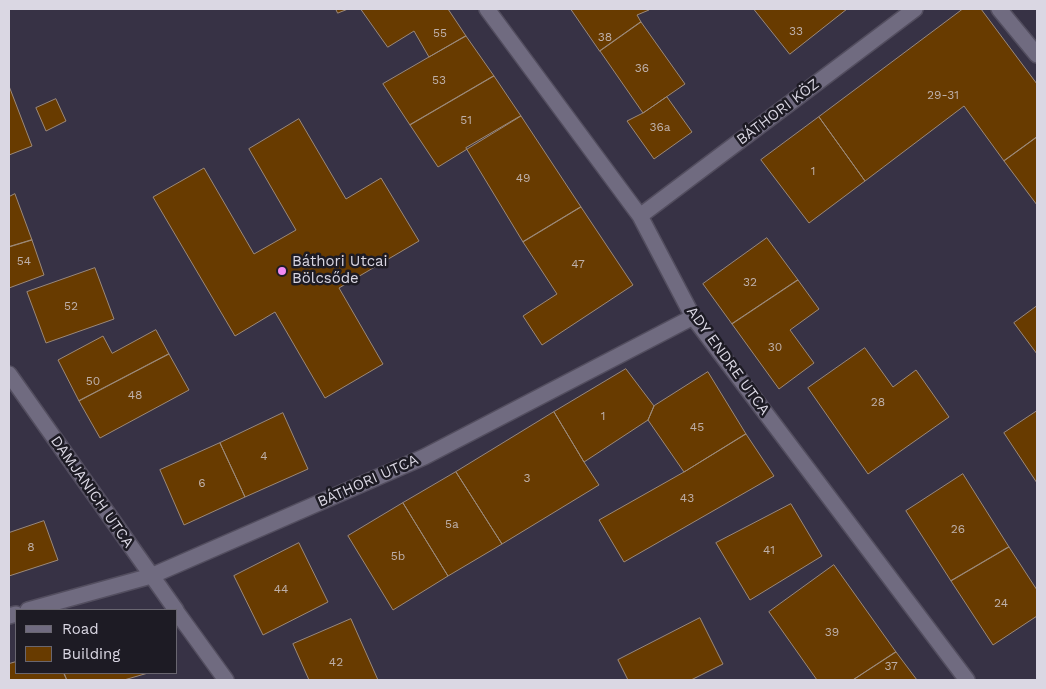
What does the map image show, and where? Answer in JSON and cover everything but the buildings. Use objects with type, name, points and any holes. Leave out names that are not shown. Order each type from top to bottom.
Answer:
[{"type":"street","name":"ADY ENDRE UTCA","points":[[487,9],[640,216],[693,317],[966,680]]},
{"type":"street","name":"BÁTHORI KÖZ","points":[[640,216],[915,9]]},
{"type":"street","points":[[999,9],[1037,55]]},
{"type":"street","name":"BÁTHORI UTCA","points":[[32,609],[151,576],[424,456],[693,317]]},
{"type":"street","name":"DAMJANICH UTCA","points":[[9,374],[175,609]]},
{"type":"street","name":"DAMJANICH UTCA","points":[[178,614],[226,680]]},
{"type":"place","name":"Báthori Utcai Bölcsőde","points":[[282,271]]}]
